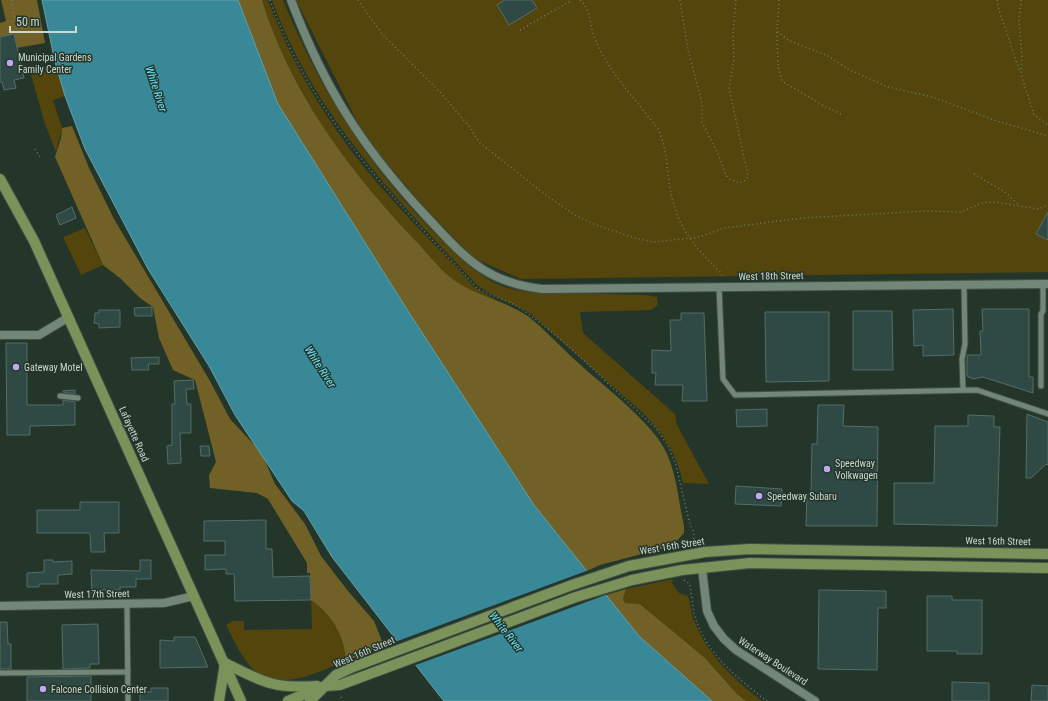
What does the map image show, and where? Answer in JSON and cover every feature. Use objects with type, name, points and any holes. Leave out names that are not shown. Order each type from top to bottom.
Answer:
[{"type":"main road","name":"Lafayette Road","points":[[0,179],[34,241],[241,701]]},
{"type":"main road","name":"West 16th Street","points":[[325,686],[336,675],[353,667],[572,585],[629,566],[686,555],[750,549],[1048,554]]},
{"type":"main road","name":"West 16th Street","points":[[288,701],[325,686],[340,685],[576,597],[632,580],[702,568],[750,563],[1048,568]]},
{"type":"main road","points":[[218,701],[225,663],[271,685],[290,688],[325,686]]},
{"type":"main road","points":[[310,701],[325,686]]},
{"type":"street","name":"West 18th Street","points":[[291,0],[306,40],[324,77],[346,116],[374,156],[406,194],[459,251],[475,265],[497,277],[520,286],[542,289],[1046,284]]},
{"type":"street","points":[[0,336],[39,335],[69,317]]},
{"type":"street","name":"Waterway Boulevard","points":[[702,568],[706,607],[714,626],[724,639],[736,650],[815,701]]},
{"type":"street","name":"West 17th Street","points":[[0,606],[170,602],[194,596]]},
{"type":"lane","points":[[963,390],[962,359],[965,344],[964,284]]},
{"type":"lane","points":[[1041,386],[1041,314],[1043,311],[1046,284]]},
{"type":"lane","points":[[723,287],[723,379],[736,395],[977,390],[1048,414]]},
{"type":"lane","points":[[60,396],[78,398]]},
{"type":"lane","points":[[127,604],[128,701]]},
{"type":"lane","points":[[0,673],[128,672]]},
{"type":"path","points":[[12,0],[14,17]]},
{"type":"path","points":[[358,0],[382,34],[439,91],[469,126],[479,142],[547,196],[575,215],[596,226],[635,238],[654,242],[700,237],[724,228],[763,222],[870,213],[927,211],[961,212],[982,203],[996,202],[1038,209],[1048,206]]},
{"type":"path","points":[[520,30],[572,0]]},
{"type":"path","points":[[580,0],[586,6],[594,35],[604,59],[658,129],[664,142],[672,201],[680,222],[688,238],[720,272],[723,287]]},
{"type":"path","points":[[680,0],[688,50],[702,103],[702,122],[718,154],[726,175],[729,179],[739,183],[746,180],[748,176],[729,88],[734,60],[733,32],[736,0]]},
{"type":"path","points":[[779,0],[777,31],[778,66],[782,81],[824,106],[843,115]]},
{"type":"path","points":[[997,0],[998,10],[1034,115],[1048,125]]},
{"type":"path","points":[[1021,0],[1018,20],[1022,57],[1021,74]]},
{"type":"path","points":[[777,31],[788,40],[828,56],[848,69],[888,87],[932,97],[997,121],[1048,136]]},
{"type":"path","points":[[35,149],[40,159]]},
{"type":"path","points":[[974,174],[1005,192],[1020,205]]},
{"type":"path","points":[[341,697],[343,701]]},
{"type":"shaded area","points":[[1,0],[37,0],[45,43],[17,48],[14,34],[0,37],[0,23],[6,21]]},
{"type":"shaded area","points":[[238,0],[262,0],[288,66],[323,127],[365,184],[441,269],[460,284],[479,294],[510,306],[529,317],[647,425],[664,448],[672,467],[677,486],[684,533],[672,546],[600,565],[587,571],[534,505],[408,311],[278,104]]},
{"type":"shaded area","points":[[262,0],[268,0],[290,52],[318,102],[368,172],[474,287],[529,317],[479,295],[450,278],[366,185],[344,157],[305,98],[288,66],[274,34]]},
{"type":"shaded area","points":[[272,0],[283,0],[297,33],[329,95],[367,154],[388,182],[451,249],[475,270],[502,286],[529,292],[647,295],[657,297],[658,305],[651,310],[580,312],[583,333],[675,414],[677,425],[709,484],[683,483],[677,463],[664,437],[644,414],[531,314],[489,293],[476,284],[416,219],[359,152],[333,117],[310,80],[289,41]]},
{"type":"shaded area","points":[[296,0],[1048,0],[1048,272],[521,279],[473,258],[423,206],[365,137]]},
{"type":"shaded area","points":[[57,68],[65,96],[53,100],[62,128],[56,152],[45,124],[31,75]]},
{"type":"shaded area","points":[[72,126],[89,168],[114,219],[210,381],[230,419],[261,452],[275,484],[305,524],[321,556],[374,621],[384,646],[346,661],[343,643],[336,626],[325,612],[311,600],[310,573],[307,573],[307,563],[268,499],[257,493],[210,488],[209,475],[216,462],[195,380],[173,370],[159,338],[153,307],[140,298],[121,279],[103,265],[55,157],[61,138],[62,128]]},
{"type":"shaded area","points":[[85,228],[103,265],[81,275],[63,237]]},
{"type":"shaded area","points":[[673,579],[672,583],[679,593],[688,596],[695,623],[707,646],[715,657],[732,676],[762,701],[746,701],[737,694],[705,658],[640,604],[625,604],[623,599],[626,589]]},
{"type":"shaded area","points":[[626,589],[623,599],[625,603],[640,604],[705,658],[737,694],[746,701],[712,701],[639,636],[606,595]]},
{"type":"shaded area","points":[[311,600],[325,612],[336,626],[343,643],[346,661],[322,671],[296,679],[271,679],[259,674],[245,660],[226,625],[233,621],[244,621],[244,630],[312,629]]},
{"type":"water","name":"White River","points":[[42,0],[238,0],[278,104],[408,311],[534,505],[639,636],[712,701],[444,701],[332,557],[304,511],[292,501],[235,415],[209,366],[148,269],[85,149],[65,96],[55,62]]},
{"type":"pier","points":[[589,570],[608,594],[413,666],[395,642]]},
{"type":"building","points":[[505,0],[532,0],[537,8],[509,25],[497,5]]},
{"type":"building","name":"Municipal Gardens Family Center","points":[[14,34],[24,78],[14,80],[16,88],[4,90],[2,82],[0,82],[0,37]]},
{"type":"building","points":[[72,207],[76,218],[60,225],[56,215]]},
{"type":"building","points":[[1048,212],[1048,240],[1036,234]]},
{"type":"building","points":[[152,307],[152,316],[135,316],[134,308]]},
{"type":"building","points":[[953,309],[954,355],[923,356],[923,345],[914,346],[913,310]]},
{"type":"building","points":[[982,309],[1029,309],[1029,377],[1033,377],[1033,393],[983,377],[973,379],[967,376],[967,355],[981,355],[980,331],[983,331]]},
{"type":"building","points":[[99,310],[120,310],[120,327],[99,328],[99,324],[94,323],[95,313],[99,313]]},
{"type":"building","points":[[853,311],[892,311],[893,370],[853,370]]},
{"type":"building","points":[[765,312],[829,312],[829,381],[766,382]]},
{"type":"building","points":[[681,313],[704,313],[707,401],[682,401],[683,385],[655,385],[656,373],[652,373],[652,350],[671,351],[670,320],[681,320]]},
{"type":"building","name":"Gateway Motel","points":[[6,343],[27,343],[27,405],[63,405],[63,400],[75,402],[75,425],[30,426],[30,435],[7,435]]},
{"type":"building","points":[[159,357],[159,364],[148,364],[149,370],[132,370],[131,358]]},
{"type":"building","points":[[193,380],[194,389],[186,389],[187,404],[191,404],[191,433],[180,433],[181,463],[168,464],[167,446],[172,445],[172,404],[175,404],[174,381]]},
{"type":"building","points":[[75,390],[75,394],[63,392],[63,391]]},
{"type":"building","points":[[818,405],[844,405],[843,426],[878,427],[877,526],[806,526],[807,494],[811,494],[812,444],[817,444]]},
{"type":"building","points":[[767,409],[767,426],[737,427],[736,410]]},
{"type":"building","points":[[1027,414],[1048,422],[1048,465],[1046,464],[1031,478],[1026,478]]},
{"type":"building","points":[[968,415],[994,416],[994,427],[1000,427],[997,526],[894,524],[894,483],[934,483],[935,426],[968,426]]},
{"type":"building","points":[[200,446],[209,446],[210,456],[201,456]]},
{"type":"building","name":"Speedway Subaru","points":[[736,486],[782,489],[781,506],[735,504]]},
{"type":"building","points":[[80,502],[119,502],[119,533],[104,533],[105,552],[91,552],[90,533],[37,533],[37,510],[80,510]]},
{"type":"building","points":[[266,520],[266,549],[272,549],[273,577],[310,576],[311,600],[235,601],[234,574],[226,574],[226,569],[205,570],[205,555],[225,555],[225,541],[204,541],[204,521]]},
{"type":"building","points":[[44,560],[53,560],[53,562],[72,561],[72,574],[58,575],[58,584],[39,584],[39,587],[27,587],[27,573],[44,572]]},
{"type":"building","points":[[140,560],[151,560],[151,579],[136,579],[136,587],[120,587],[120,590],[102,590],[102,593],[92,594],[91,570],[140,571]]},
{"type":"building","points":[[819,590],[886,591],[886,608],[878,608],[877,670],[818,669]]},
{"type":"building","points":[[927,596],[952,596],[952,600],[982,600],[982,654],[957,654],[957,651],[927,651]]},
{"type":"building","points":[[0,622],[7,622],[8,644],[11,644],[11,669],[0,669]]},
{"type":"building","points":[[98,624],[99,664],[90,664],[90,668],[63,669],[62,625]]},
{"type":"building","points":[[174,637],[195,637],[208,667],[160,668],[160,640],[174,641]]},
{"type":"building","points":[[91,676],[91,701],[27,701],[27,677]]},
{"type":"building","points":[[952,682],[989,683],[989,701],[952,701]]},
{"type":"building","points":[[1032,685],[1048,686],[1048,701],[1031,701]]},
{"type":"building","points":[[151,688],[168,688],[168,701],[140,701],[140,692],[151,692]]},
{"type":"place","name":"Municipal Gardens Family Center","points":[[10,63]]},
{"type":"place","name":"Gateway Motel","points":[[16,367]]},
{"type":"place","name":"Speedway Volkwagen","points":[[827,469]]},
{"type":"place","name":"Speedway Subaru","points":[[759,496]]},
{"type":"place","name":"Falcone Collision Center","points":[[43,689]]}]
